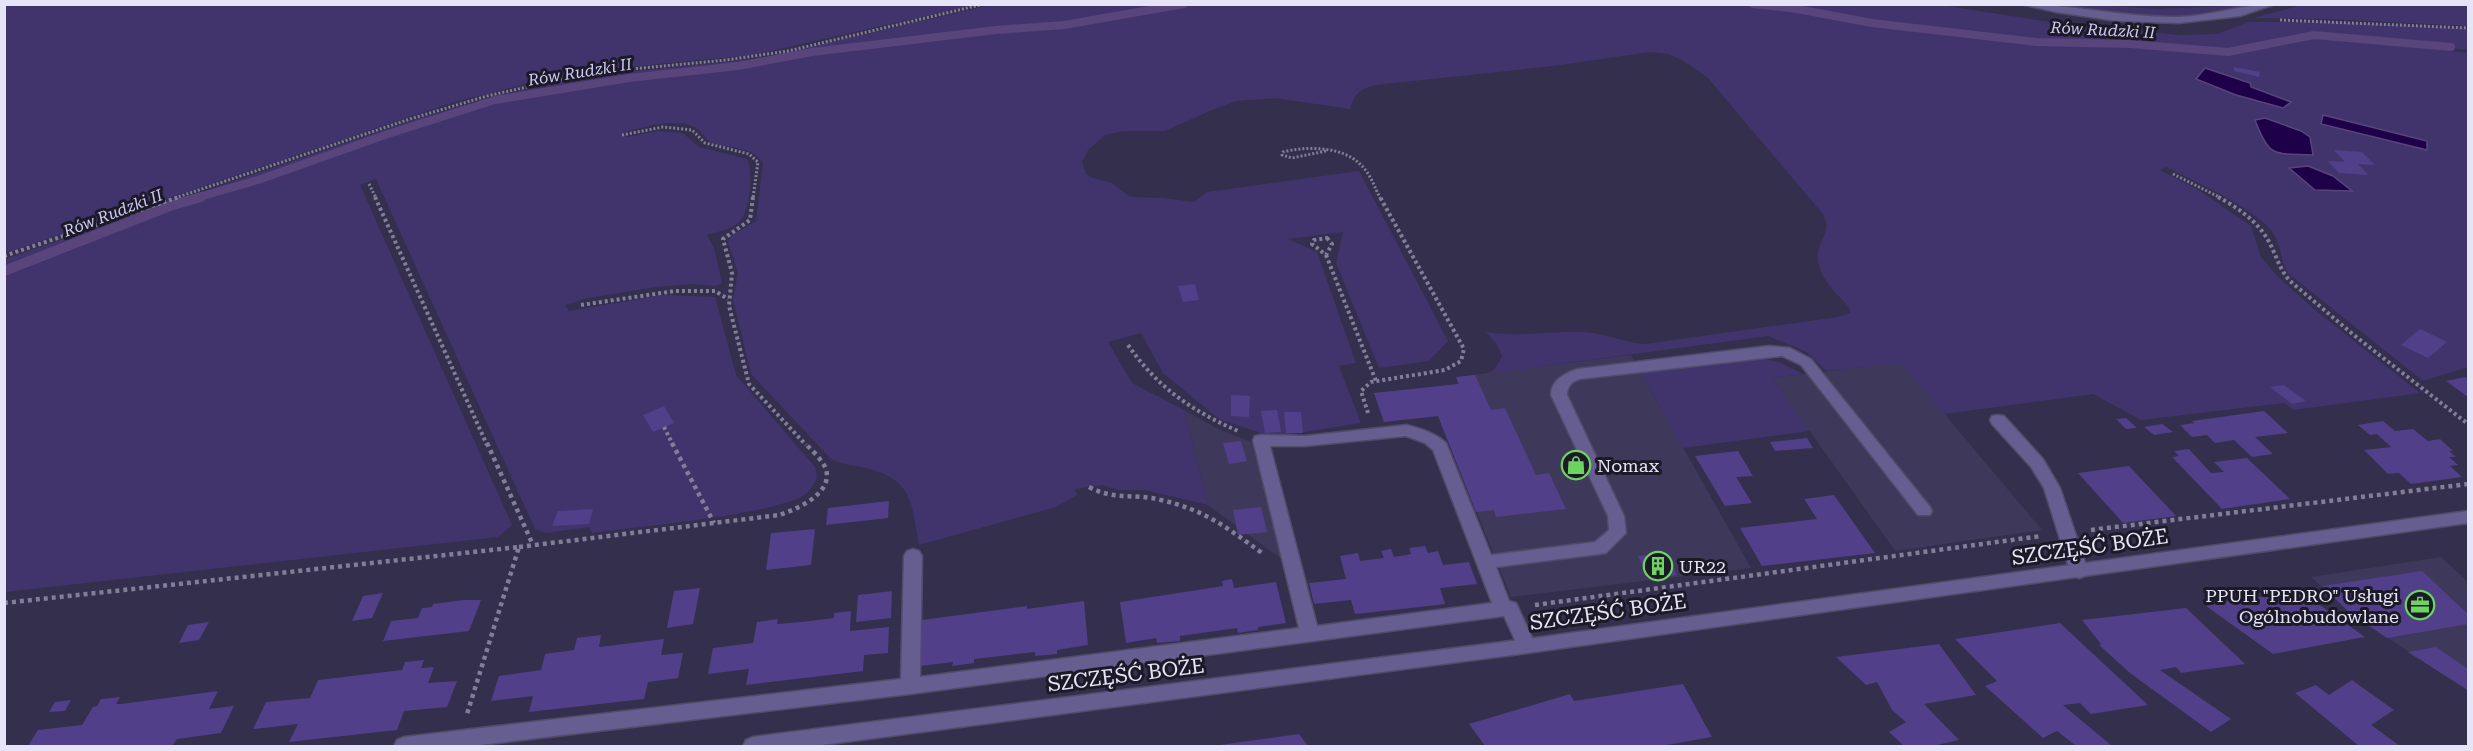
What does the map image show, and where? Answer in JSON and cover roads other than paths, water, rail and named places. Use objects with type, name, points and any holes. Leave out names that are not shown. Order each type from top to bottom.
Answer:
[{"type":"street","points":[[2026,4],[2131,19],[2196,19],[2234,14],[2270,4]]},
{"type":"street","points":[[1485,562],[1600,548],[1617,533],[1616,516],[1559,395],[1559,389],[1569,377],[1754,352],[1785,351],[1806,362],[1924,511]]},
{"type":"street","points":[[1998,420],[2037,463],[2052,488],[2079,571]]},
{"type":"street","points":[[1310,634],[1261,440],[1287,442],[1407,429],[1431,439],[1440,447],[1485,562],[1506,609],[1527,646]]},
{"type":"street","name":"SZCZĘŚĆ BOŻE","points":[[753,747],[1527,646],[2469,517]]},
{"type":"street","points":[[910,686],[913,555]]},
{"type":"street","points":[[404,747],[910,686],[1506,609]]},
{"type":"waterway","name":"Rów Rudzki II","points":[[196,198],[261,179],[388,134],[495,100],[629,78],[738,66],[812,52],[996,30],[1064,25],[1184,4]]},
{"type":"waterway","name":"Rów Rudzki II","points":[[1753,4],[1797,9],[1872,23],[2037,42],[2130,44],[2228,52],[2314,35],[2451,47]]},
{"type":"waterway","name":"Rów Rudzki II","points":[[4,271],[170,206],[201,197]]},
{"type":"place","name":"Nomax","points":[[1576,465]]},
{"type":"place","name":"UR22","points":[[1658,566]]},
{"type":"place","name":"PPUH \"PEDRO\" Usługi Ogólnobudowlane","points":[[2420,605]]}]
